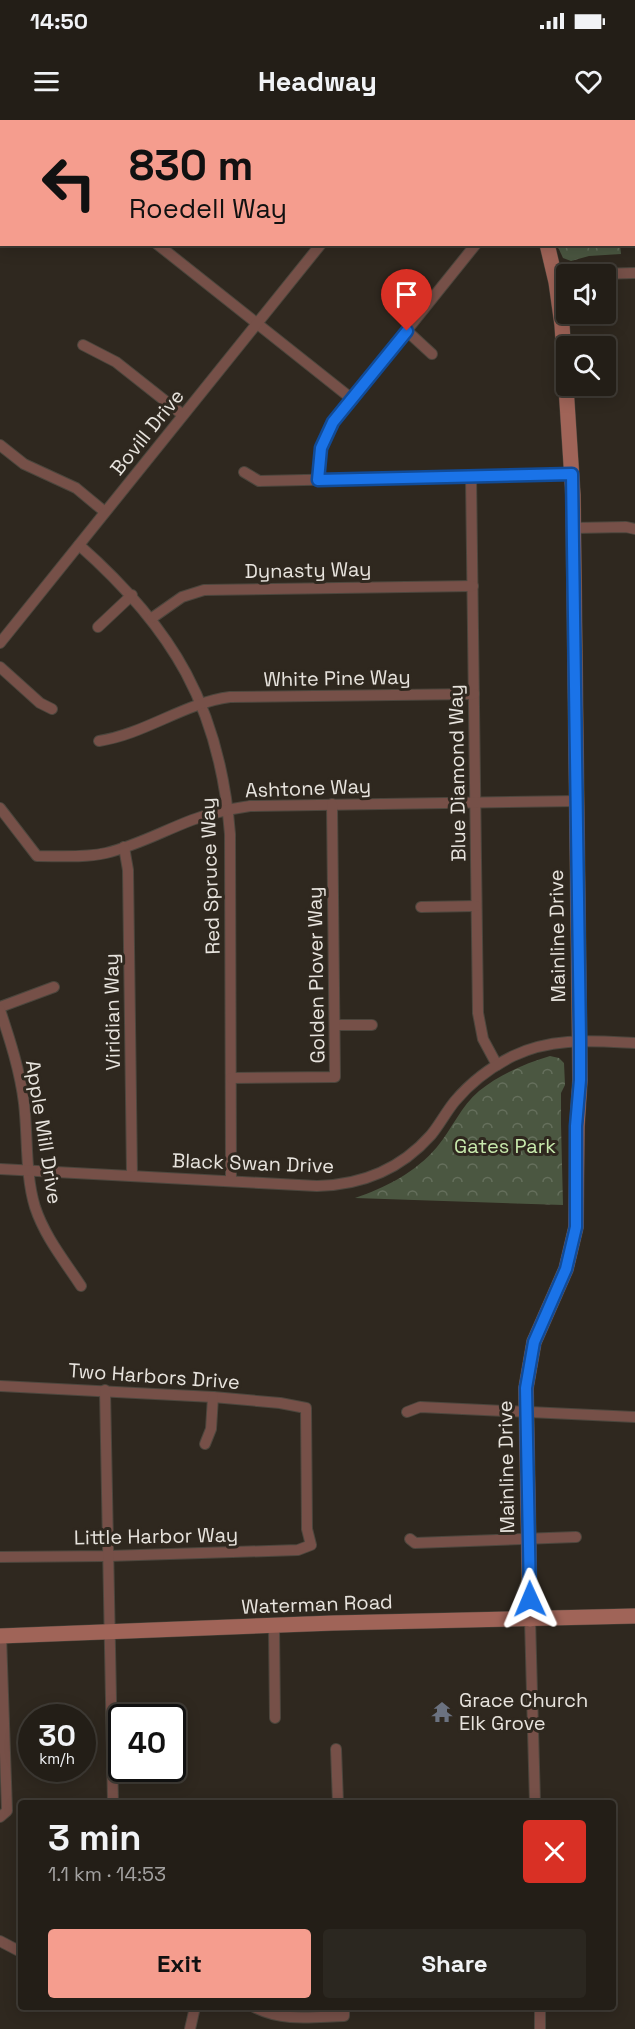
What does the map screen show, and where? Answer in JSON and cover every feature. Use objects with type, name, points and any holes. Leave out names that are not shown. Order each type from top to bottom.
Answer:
[{"type":"street","points":[[159,246],[352,399]]},
{"type":"street","name":"Bovill Drive","points":[[0,643],[319,246]]},
{"type":"street","points":[[318,480],[319,463],[326,435],[333,422],[474,246]]},
{"type":"street","name":"Mainline Drive","points":[[548,246],[556,268]]},
{"type":"street","points":[[616,274],[635,273]]},
{"type":"street","name":"Mainline Drive","points":[[530,1619],[525,1411],[528,1367],[534,1342],[566,1269],[576,1227],[576,1126],[580,1080],[574,528],[562,324]]},
{"type":"street","points":[[407,331],[432,354]]},
{"type":"street","points":[[82,345],[116,362],[183,415]]},
{"type":"street","points":[[3,452],[76,488],[105,512]]},
{"type":"street","points":[[244,472],[259,481],[572,474]]},
{"type":"street","name":"Blue Diamond Way","points":[[471,476],[479,1025],[487,1049],[497,1065]]},
{"type":"street","points":[[574,528],[626,527],[635,529]]},
{"type":"street","name":"Red Spruce Way","points":[[79,545],[152,618],[178,658],[201,704],[217,748],[230,834],[231,1181]]},
{"type":"street","name":"Dynasty Way","points":[[152,618],[182,597],[204,590],[472,586]]},
{"type":"street","points":[[98,627],[132,596]]},
{"type":"street","points":[[0,666],[40,703],[52,710]]},
{"type":"street","name":"White Pine Way","points":[[99,741],[118,738],[201,704],[230,697],[474,694]]},
{"type":"street","name":"Ashtone Way","points":[[0,808],[37,856],[84,856],[124,848],[193,820],[228,810],[277,804],[577,801]]},
{"type":"street","name":"Golden Plover Way","points":[[231,1078],[335,1077],[332,804]]},
{"type":"street","name":"Viridian Way","points":[[124,848],[128,870],[132,1176]]},
{"type":"street","points":[[420,907],[476,906]]},
{"type":"street","points":[[0,1008],[54,987]]},
{"type":"street","name":"Apple Mill Drive","points":[[0,1008],[21,1085],[28,1170],[39,1219],[81,1286]]},
{"type":"street","points":[[335,1025],[372,1025]]},
{"type":"street","name":"Black Swan Drive","points":[[0,1169],[335,1185],[374,1176],[401,1161],[423,1144],[469,1086],[497,1065],[530,1049],[547,1044],[580,1040],[635,1043]]},
{"type":"street","name":"Two Harbors Drive","points":[[0,1386],[213,1397],[280,1403],[306,1408],[307,1529],[311,1545]]},
{"type":"street","points":[[105,1390],[113,1800]]},
{"type":"street","points":[[205,1444],[211,1429],[213,1397]]},
{"type":"street","points":[[407,1412],[420,1407],[635,1417]]},
{"type":"street","points":[[410,1539],[415,1543],[576,1537]]},
{"type":"street","name":"Little Harbor Way","points":[[0,1557],[298,1550],[311,1545]]},
{"type":"street","name":"Waterman Road","points":[[0,1636],[274,1626],[635,1617]]},
{"type":"street","points":[[530,1619],[535,1800]]},
{"type":"street","points":[[274,1626],[275,1718]]},
{"type":"street","points":[[0,1636],[7,1811],[0,1817]]},
{"type":"street","points":[[336,1749],[338,1800]]},
{"type":"street","points":[[0,1941],[18,1950]]},
{"type":"street","points":[[190,2029],[194,2010]]},
{"type":"street","points":[[262,2010],[285,2018],[344,2011]]},
{"type":"street","points":[[540,2010],[540,2029]]},
{"type":"green space","points":[[557,246],[620,246],[621,254],[589,256],[571,261],[563,258]]},
{"type":"green space","name":"Gates Park","points":[[550,1056],[559,1058],[564,1063],[565,1085],[561,1093],[563,1205],[355,1198],[389,1184],[420,1164],[437,1147],[467,1104],[495,1079]]},
{"type":"place","name":"Grace Church Elk Grove","points":[[442,1712]]},
{"type":"route","points":[[407,331],[333,422],[321,448],[318,480],[572,474],[580,1040],[580,1080],[576,1126],[578,1205],[576,1227],[566,1269],[534,1342],[528,1367],[525,1411],[530,1599]]}]
